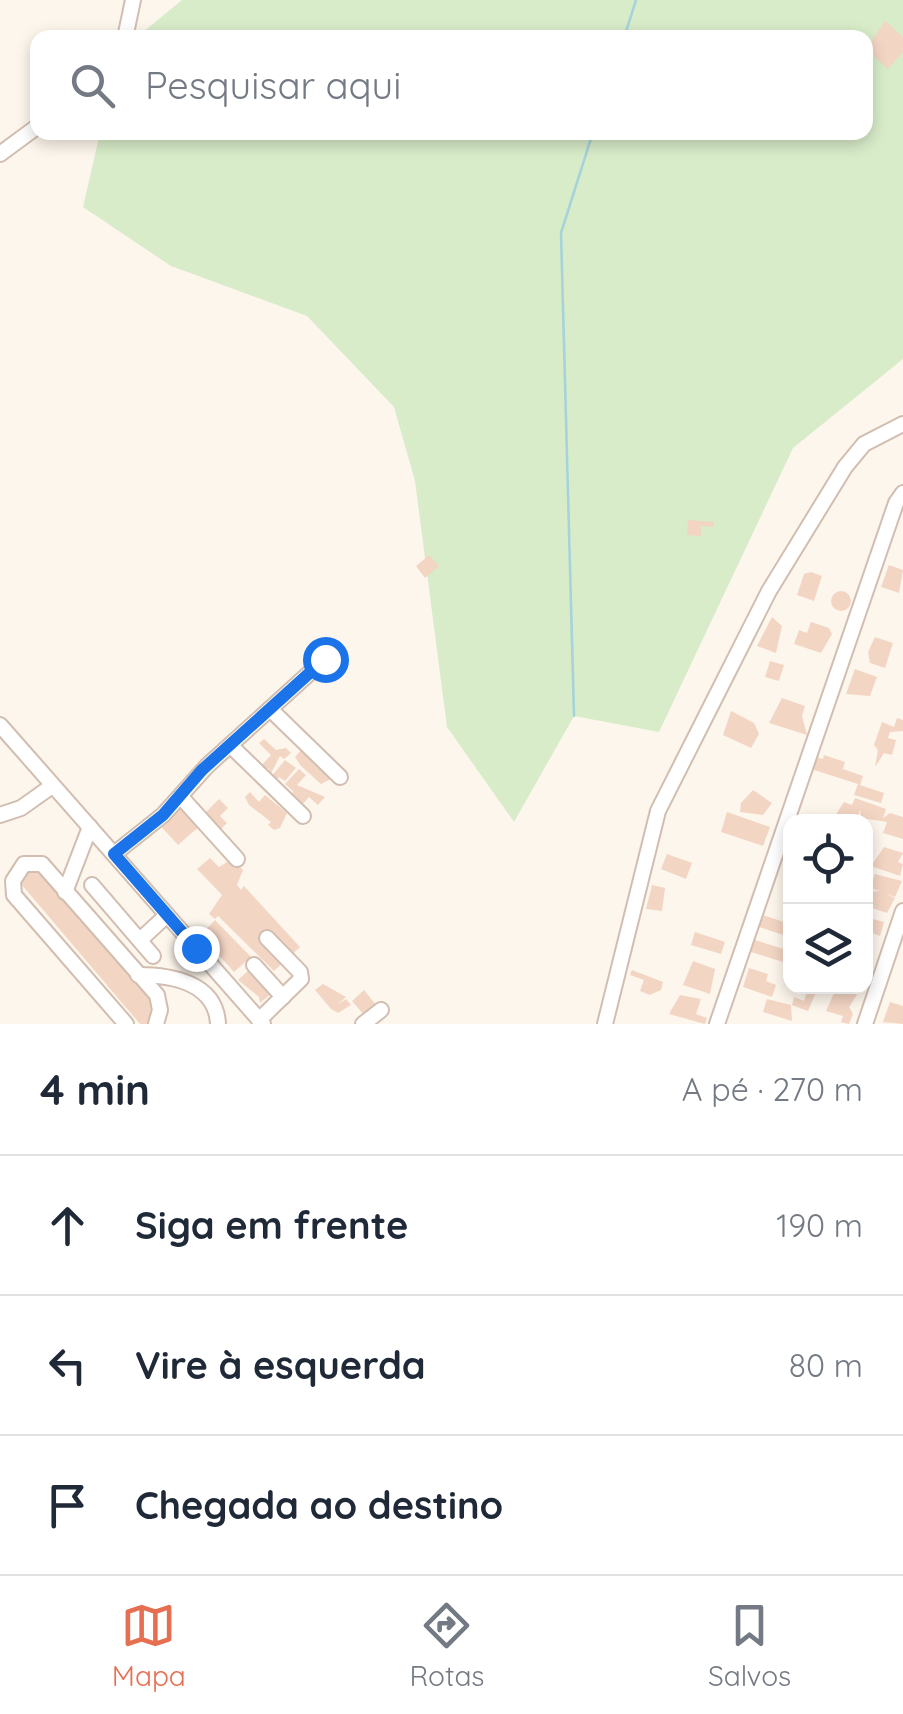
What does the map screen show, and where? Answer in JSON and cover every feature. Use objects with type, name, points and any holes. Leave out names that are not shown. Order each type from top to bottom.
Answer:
[{"type":"street","points":[[127,30],[133,0]]},
{"type":"street","points":[[0,154],[30,132]]},
{"type":"street","points":[[604,1024],[658,810],[770,591],[845,467],[864,444],[903,424]]},
{"type":"street","points":[[794,814],[899,498]]},
{"type":"street","points":[[114,854],[181,797],[202,770],[325,659]]},
{"type":"street","points":[[270,709],[340,777]]},
{"type":"street","points":[[0,725],[261,1022],[300,982],[301,974],[267,938]]},
{"type":"street","points":[[230,746],[302,816]]},
{"type":"street","points":[[0,815],[21,808],[52,786]]},
{"type":"street","points":[[181,797],[237,859]]},
{"type":"street","points":[[66,892],[90,827]]},
{"type":"street","points":[[717,1024],[783,846]]},
{"type":"street","points":[[126,1024],[14,895],[13,882],[24,864],[42,864],[157,995],[160,1010],[156,1024]]},
{"type":"street","points":[[92,886],[153,956]]},
{"type":"street","points":[[864,1024],[903,911]]},
{"type":"street","points":[[140,940],[167,914]]},
{"type":"street","points":[[254,965],[283,998]]},
{"type":"street","points":[[138,975],[186,980],[213,1005],[218,1024]]},
{"type":"street","points":[[363,1024],[381,1010]]},
{"type":"green space","points":[[182,0],[903,0],[903,359],[793,448],[659,732],[574,716],[514,822],[447,727],[415,481],[394,407],[307,316],[171,266],[83,207],[98,140],[873,140],[873,30],[146,30]]},
{"type":"building","points":[[885,21],[903,37],[903,52],[888,69],[873,55],[873,39]]},
{"type":"building","points":[[688,520],[714,522],[713,527],[701,526],[701,536],[687,535]]},
{"type":"building","points":[[429,555],[439,566],[425,578],[416,566]]},
{"type":"building","points":[[889,565],[903,570],[899,593],[881,587]]},
{"type":"building","points":[[804,574],[822,576],[814,601],[797,595]]},
{"type":"building","points":[[841,591],[851,601],[841,611],[831,601]]},
{"type":"building","points":[[772,617],[782,626],[776,653],[757,646]]},
{"type":"building","points":[[811,622],[829,628],[832,634],[821,653],[794,644],[799,630],[807,633]]},
{"type":"building","points":[[875,637],[893,643],[885,668],[870,663],[868,652]]},
{"type":"building","points":[[770,661],[784,665],[779,681],[765,677]]},
{"type":"building","points":[[855,669],[877,677],[870,696],[846,694]]},
{"type":"building","points":[[782,698],[805,706],[802,716],[807,735],[769,723]]},
{"type":"building","points":[[731,711],[754,723],[759,734],[751,748],[723,735]]},
{"type":"building","points":[[897,718],[903,720],[903,731],[890,732],[888,738],[896,740],[892,755],[884,753],[875,767],[878,750],[874,745],[882,722],[894,727]]},
{"type":"building","points":[[264,739],[276,750],[286,748],[291,753],[284,759],[280,756],[270,775],[269,769],[261,766],[271,755],[259,743]]},
{"type":"building","points":[[302,749],[309,752],[306,756],[319,769],[324,764],[332,777],[329,780],[321,784],[301,766],[295,757]]},
{"type":"building","points":[[824,755],[845,762],[843,769],[863,776],[860,785],[884,793],[881,803],[854,795],[858,784],[811,769],[815,757],[823,759]]},
{"type":"building","points":[[285,760],[296,768],[285,781],[279,777],[275,781],[271,777]]},
{"type":"building","points":[[299,769],[306,775],[297,785],[325,797],[318,805],[309,797],[301,806],[285,784]]},
{"type":"building","points":[[753,790],[772,803],[763,815],[740,812],[741,803]]},
{"type":"building","points":[[250,792],[259,802],[265,795],[287,813],[280,828],[274,830],[268,825],[271,822],[249,805],[245,797]]},
{"type":"building","points":[[855,798],[886,809],[883,818],[890,813],[903,817],[903,839],[883,833],[887,822],[873,820],[873,814],[860,814],[860,810],[858,814],[836,814],[844,802],[852,805]]},
{"type":"building","points":[[219,799],[228,808],[220,816],[227,823],[218,832],[202,816]]},
{"type":"building","points":[[181,801],[202,824],[178,845],[157,822]]},
{"type":"building","points":[[727,812],[770,827],[763,846],[721,832]]},
{"type":"building","points":[[884,847],[903,853],[898,862],[903,864],[900,876],[873,867]]},
{"type":"building","points":[[667,854],[692,863],[686,879],[661,869]]},
{"type":"building","points":[[210,858],[219,867],[229,861],[235,868],[238,865],[243,870],[237,885],[241,890],[244,886],[300,947],[274,971],[218,916],[215,919],[209,914],[222,895],[197,869]]},
{"type":"building","points":[[34,862],[163,1014],[151,1024],[140,1024],[16,878]]},
{"type":"building","points":[[875,874],[902,881],[895,897],[884,893],[895,898],[887,913],[873,908],[873,892],[880,891],[873,889]]},
{"type":"building","points":[[652,885],[665,888],[662,911],[646,909]]},
{"type":"building","points":[[763,915],[783,922],[783,935],[759,927]]},
{"type":"building","points":[[873,919],[884,922],[880,936],[873,933]]},
{"type":"building","points":[[215,920],[251,957],[234,972],[201,935]]},
{"type":"building","points":[[695,932],[725,942],[721,954],[691,945]]},
{"type":"building","points":[[755,940],[783,949],[783,962],[751,952]]},
{"type":"building","points":[[693,961],[715,969],[710,994],[683,985]]},
{"type":"building","points":[[251,968],[272,993],[260,1003],[259,997],[238,980]]},
{"type":"building","points":[[749,968],[768,974],[766,981],[776,985],[772,997],[743,987]]},
{"type":"building","points":[[632,970],[663,982],[661,990],[650,995],[640,991],[644,980],[630,975]]},
{"type":"building","points":[[323,984],[346,997],[337,1005],[346,999],[351,1005],[338,1013],[331,1009],[315,990]]},
{"type":"building","points":[[364,990],[376,1005],[364,1015],[352,1001]]},
{"type":"building","points":[[806,994],[815,994],[808,1011],[792,1005],[794,997],[804,1001]]},
{"type":"building","points":[[834,994],[857,994],[849,1007],[853,1014],[849,1024],[841,1022],[843,1016],[826,1011]]},
{"type":"building","points":[[680,995],[701,999],[696,1014],[707,1018],[705,1024],[669,1014]]},
{"type":"building","points":[[767,999],[791,1005],[792,1021],[763,1012]]},
{"type":"building","points":[[890,1002],[903,1006],[903,1024],[883,1022]]},
{"type":"waterway","points":[[627,30],[636,0]]},
{"type":"waterway","points":[[574,716],[561,233],[590,140]]},
{"type":"route","points":[[196,948],[114,854],[163,815],[202,770],[325,659]]}]
